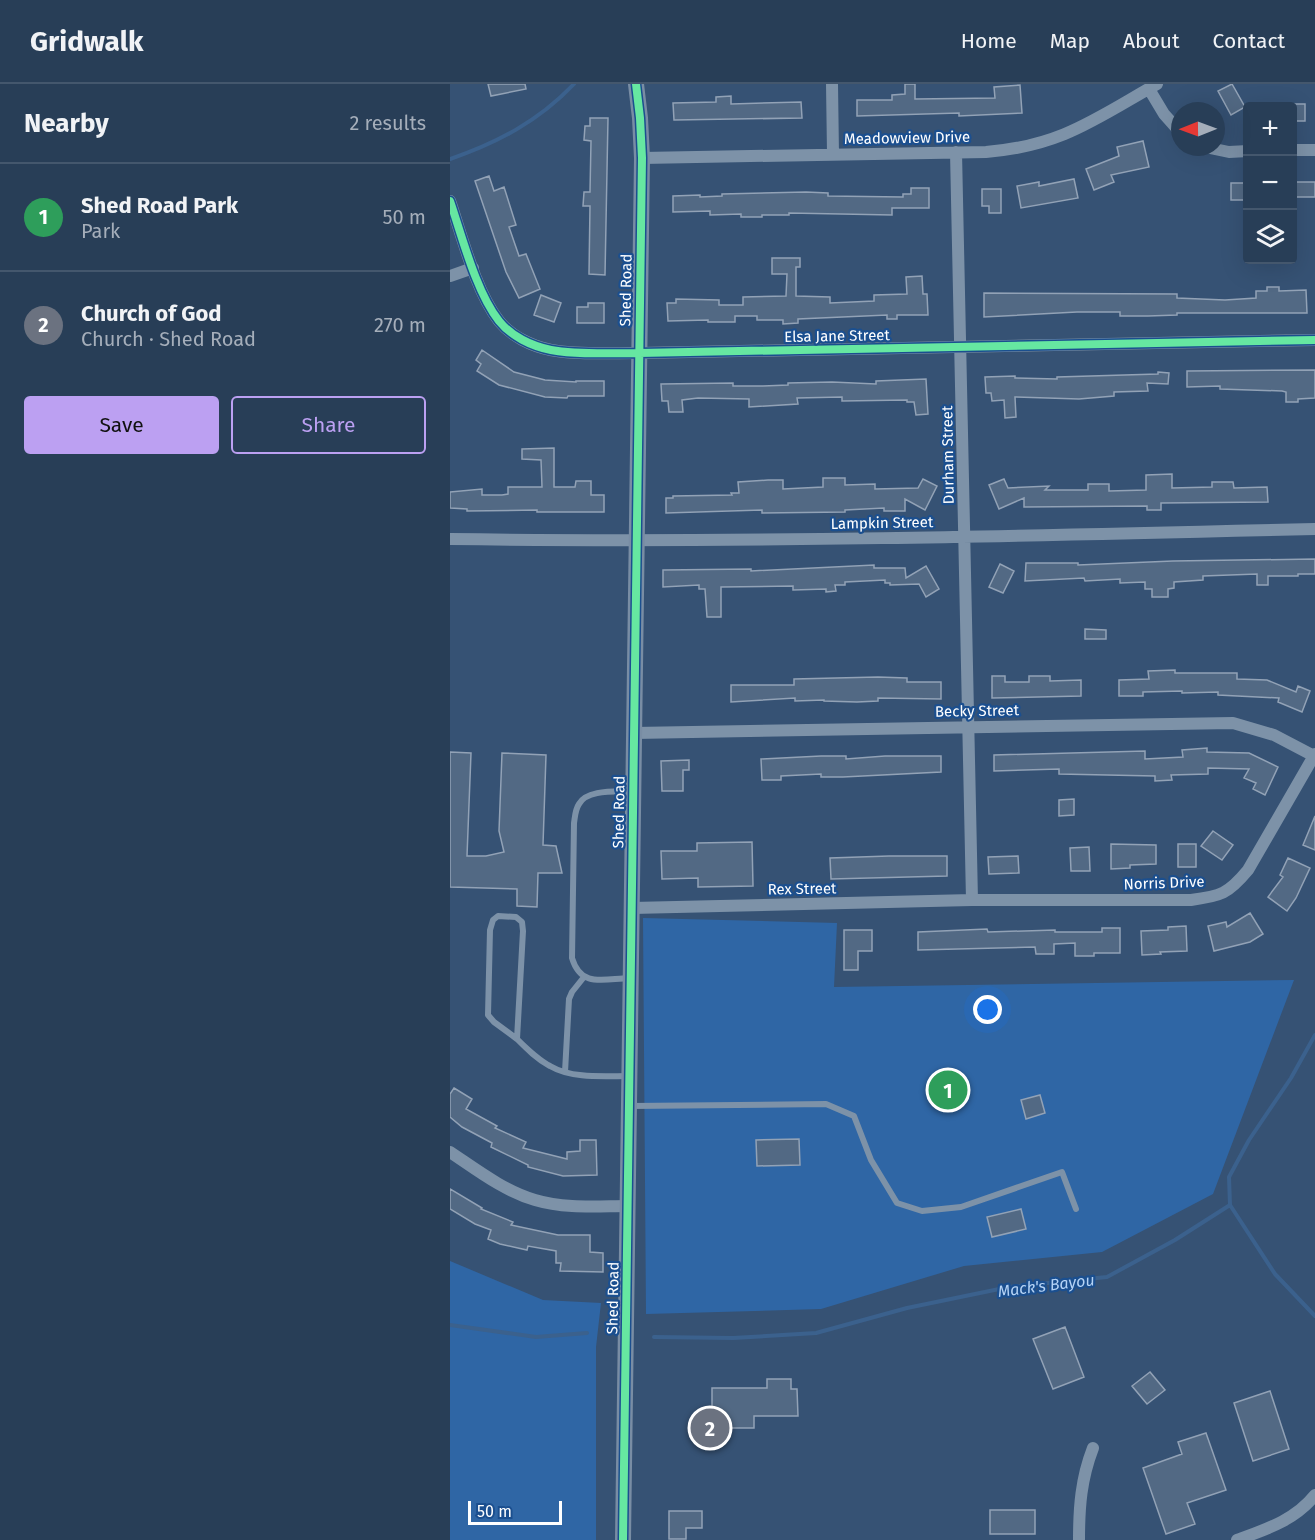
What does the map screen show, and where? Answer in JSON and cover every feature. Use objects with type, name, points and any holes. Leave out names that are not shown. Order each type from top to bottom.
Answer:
[{"type":"street","name":"Shed Road","points":[[623,1540],[642,158],[636,84]]},
{"type":"street","points":[[832,84],[833,154]]},
{"type":"street","name":"Meadowview Drive","points":[[642,158],[1015,150],[1073,132],[1153,86]]},
{"type":"street","points":[[1153,86],[1164,114],[1171,122]]},
{"type":"street","points":[[1297,150],[1315,150]]},
{"type":"street","points":[[1225,151],[1243,151]]},
{"type":"street","name":"Durham Street","points":[[956,152],[972,900]]},
{"type":"street","name":"Elsa Jane Street","points":[[450,201],[486,302],[499,321],[513,334],[531,344],[550,350],[639,353],[1315,340]]},
{"type":"street","points":[[450,276],[473,268]]},
{"type":"street","name":"Lampkin Street","points":[[450,539],[636,542],[1315,530]]},
{"type":"street","name":"Becky Street","points":[[634,733],[1233,723],[1274,735],[1314,755]]},
{"type":"street","name":"Norris Drive","points":[[972,900],[1191,900],[1217,896],[1236,885],[1248,870],[1314,755]]},
{"type":"street","name":"Rex Street","points":[[632,908],[972,900]]},
{"type":"street","points":[[450,1152],[509,1190],[538,1201],[563,1205],[628,1206]]},
{"type":"street","points":[[1079,1540],[1082,1478],[1093,1448]]},
{"type":"street","points":[[1237,1540],[1280,1524],[1298,1513],[1315,1495]]},
{"type":"lane","points":[[631,978],[588,980],[575,968],[572,958],[574,823],[577,809],[586,797],[633,791]]},
{"type":"lane","points":[[517,1039],[522,922],[516,917],[498,916],[493,920],[490,930],[488,1015],[552,1068],[583,1075],[629,1076]]},
{"type":"lane","points":[[565,1072],[569,999],[584,977]]},
{"type":"lane","points":[[630,1106],[826,1104],[854,1116],[872,1160],[897,1203],[922,1211],[961,1207],[1062,1172],[1076,1209]]},
{"type":"shaded area","points":[[643,918],[837,923],[834,987],[1294,980],[1213,1194],[1102,1252],[964,1266],[821,1309],[646,1314]]},
{"type":"shaded area","points":[[450,1261],[543,1300],[601,1303],[596,1347],[596,1540],[450,1540]]},
{"type":"building","points":[[488,84],[525,84],[526,89],[491,96]]},
{"type":"building","points":[[905,84],[915,84],[915,99],[995,98],[994,87],[1020,85],[1022,113],[959,116],[959,113],[857,116],[857,100],[892,100],[892,95],[905,94]]},
{"type":"building","points":[[1232,84],[1243,103],[1243,108],[1231,115],[1218,91]]},
{"type":"building","points":[[731,96],[731,104],[801,102],[802,118],[674,120],[673,103],[716,102],[716,97]]},
{"type":"building","points":[[1297,104],[1305,104],[1305,121],[1297,121]]},
{"type":"building","points":[[590,118],[608,118],[605,275],[589,274],[590,206],[583,206],[584,192],[590,192],[591,141],[584,140],[585,126],[590,126]]},
{"type":"building","points":[[1143,141],[1149,167],[1111,175],[1114,182],[1094,190],[1086,169],[1119,156],[1117,147]]},
{"type":"building","points":[[489,176],[494,191],[504,187],[516,225],[509,227],[519,256],[526,254],[540,289],[519,298],[506,272],[475,181]]},
{"type":"building","points":[[1074,179],[1078,198],[1021,208],[1017,186],[1039,182],[1039,186]]},
{"type":"building","points":[[1297,182],[1315,182],[1315,197],[1297,197]]},
{"type":"building","points":[[1231,183],[1243,183],[1243,200],[1231,200]]},
{"type":"building","points":[[911,188],[929,188],[929,208],[892,208],[892,215],[789,213],[789,215],[741,217],[741,214],[710,215],[710,211],[673,212],[673,196],[700,195],[700,197],[722,196],[722,194],[806,192],[828,193],[828,196],[903,197],[903,194],[911,194]]},
{"type":"building","points":[[982,189],[1001,189],[1001,213],[989,213],[989,206],[982,206]]},
{"type":"building","points":[[772,258],[800,258],[800,267],[796,267],[796,296],[830,297],[830,303],[874,301],[874,295],[907,294],[906,277],[922,276],[923,294],[927,294],[928,315],[897,315],[897,319],[887,319],[887,315],[798,319],[798,323],[783,324],[783,320],[757,320],[757,316],[735,316],[735,322],[668,321],[667,303],[676,303],[676,299],[719,300],[719,305],[743,305],[743,297],[786,296],[787,274],[772,274]]},
{"type":"building","points":[[1267,287],[1279,287],[1279,291],[1306,290],[1307,313],[1177,313],[1177,315],[1120,316],[1120,312],[1077,312],[984,317],[984,293],[1177,294],[1177,298],[1225,300],[1256,298],[1256,291],[1267,291]]},
{"type":"building","points":[[541,295],[561,303],[554,322],[534,315]]},
{"type":"building","points":[[588,303],[604,303],[604,323],[577,323],[577,307],[588,307]]},
{"type":"building","points":[[482,350],[514,372],[545,380],[604,381],[604,396],[545,397],[499,385],[477,371],[481,364],[476,360]]},
{"type":"building","points":[[1315,370],[1315,398],[1298,399],[1298,402],[1286,402],[1286,392],[1282,391],[1220,389],[1220,386],[1187,387],[1187,371]]},
{"type":"building","points":[[1158,372],[1169,373],[1168,384],[1147,383],[1148,391],[1114,392],[1114,396],[1079,399],[1015,397],[1016,417],[1005,418],[1004,400],[992,401],[991,393],[986,393],[985,377],[1015,376],[1015,378],[1057,379],[1057,377],[1158,374]]},
{"type":"building","points":[[926,379],[928,414],[916,415],[914,402],[907,402],[907,400],[842,401],[842,397],[797,398],[798,404],[749,407],[749,399],[698,398],[682,400],[683,412],[669,412],[668,401],[662,401],[661,384],[733,383],[733,386],[763,386],[832,382],[876,384],[876,381]]},
{"type":"building","points":[[554,448],[554,487],[575,487],[576,481],[591,481],[591,495],[604,495],[604,512],[467,511],[467,509],[450,508],[450,492],[482,489],[482,495],[502,495],[508,494],[508,487],[542,487],[541,460],[522,459],[522,449]]},
{"type":"building","points":[[1172,474],[1172,488],[1212,487],[1212,482],[1233,482],[1234,488],[1267,487],[1268,502],[1161,503],[1161,510],[1147,510],[1147,506],[1024,507],[1024,498],[999,509],[989,485],[1004,479],[1008,488],[1049,486],[1045,490],[1088,490],[1088,484],[1109,484],[1109,491],[1146,490],[1146,475]]},
{"type":"building","points":[[823,478],[845,478],[845,485],[875,484],[875,489],[918,488],[923,479],[937,486],[925,510],[905,499],[905,511],[884,511],[884,508],[845,510],[845,512],[762,513],[762,510],[666,513],[666,498],[673,498],[673,496],[732,495],[731,493],[739,493],[738,482],[768,480],[783,480],[783,489],[823,487]]},
{"type":"building","points":[[1315,559],[1315,574],[1268,576],[1268,585],[1257,585],[1257,574],[1203,576],[1203,580],[1174,582],[1174,588],[1168,589],[1168,597],[1152,597],[1152,589],[1145,589],[1145,582],[1120,583],[1120,579],[1025,581],[1026,563],[1078,563],[1078,565]]},
{"type":"building","points":[[1000,564],[1014,571],[1003,593],[989,587]]},
{"type":"building","points":[[874,565],[874,568],[905,568],[906,578],[926,566],[939,589],[926,597],[919,584],[890,585],[890,583],[885,583],[885,580],[845,582],[845,585],[835,585],[836,591],[826,592],[826,589],[793,590],[793,586],[721,587],[721,617],[707,617],[705,589],[699,589],[699,585],[663,587],[663,570],[751,569],[751,571]]},
{"type":"building","points":[[1085,629],[1106,630],[1106,639],[1085,639]]},
{"type":"building","points":[[1175,670],[1175,673],[1237,673],[1237,679],[1267,680],[1296,692],[1298,686],[1310,691],[1302,712],[1278,702],[1279,698],[1218,695],[1218,692],[1143,692],[1143,696],[1119,696],[1119,680],[1149,679],[1148,671]]},
{"type":"building","points":[[992,676],[1005,676],[1005,682],[1029,682],[1029,676],[1050,676],[1050,681],[1081,680],[1081,696],[992,698]]},
{"type":"building","points":[[907,678],[907,682],[941,682],[941,699],[878,698],[878,701],[857,702],[795,701],[795,698],[731,702],[731,685],[794,685],[794,679]]},
{"type":"building","points":[[1207,748],[1207,752],[1249,753],[1278,767],[1265,795],[1253,789],[1256,783],[1244,778],[1249,769],[1208,768],[1208,774],[1171,775],[1172,780],[1155,781],[1155,776],[1059,774],[1059,769],[994,771],[994,755],[1145,751],[1145,759],[1183,757],[1182,750]]},
{"type":"building","points":[[450,752],[471,753],[467,856],[486,856],[504,852],[499,831],[502,753],[546,755],[543,845],[556,846],[562,873],[538,873],[537,907],[517,906],[517,889],[450,887]]},
{"type":"building","points":[[846,756],[846,759],[941,756],[941,772],[843,777],[821,777],[821,774],[781,776],[781,780],[762,780],[761,759]]},
{"type":"building","points":[[689,760],[689,770],[683,770],[683,791],[662,791],[661,761]]},
{"type":"building","points":[[1074,799],[1074,815],[1059,816],[1059,800]]},
{"type":"building","points":[[1315,816],[1315,850],[1303,845]]},
{"type":"building","points":[[1213,831],[1233,845],[1222,860],[1201,846]]},
{"type":"building","points":[[752,842],[753,886],[698,887],[698,878],[662,879],[661,851],[697,851],[697,843]]},
{"type":"building","points":[[1111,844],[1156,845],[1156,864],[1130,865],[1130,868],[1111,869]]},
{"type":"building","points":[[1178,844],[1196,844],[1196,867],[1178,867]]},
{"type":"building","points":[[1089,847],[1090,871],[1071,871],[1070,848]]},
{"type":"building","points":[[947,856],[947,876],[831,879],[830,858]]},
{"type":"building","points":[[1018,856],[1019,873],[989,874],[988,857]]},
{"type":"building","points":[[1288,858],[1310,868],[1296,898],[1287,911],[1268,897],[1283,877],[1280,875]]},
{"type":"building","points":[[1250,913],[1263,934],[1250,942],[1214,951],[1208,926],[1226,922],[1227,927]]},
{"type":"building","points":[[1186,926],[1187,951],[1142,955],[1141,931],[1168,930],[1168,927]]},
{"type":"building","points":[[1102,928],[1120,928],[1120,953],[1075,956],[1075,943],[1054,944],[1054,954],[1036,954],[1035,947],[918,950],[918,932],[987,929],[988,932],[1055,930],[1055,932],[1102,932]]},
{"type":"building","points":[[844,930],[872,930],[872,951],[858,951],[858,970],[844,970]]},
{"type":"building","points":[[454,1088],[472,1099],[466,1109],[497,1126],[495,1128],[526,1142],[523,1148],[567,1159],[567,1152],[580,1151],[580,1140],[596,1140],[597,1175],[563,1176],[528,1167],[491,1147],[492,1143],[462,1127],[450,1117],[450,1094]]},
{"type":"building","points":[[1040,1095],[1045,1113],[1026,1119],[1021,1100]]},
{"type":"building","points":[[799,1139],[800,1165],[757,1166],[756,1140]]},
{"type":"building","points":[[450,1189],[481,1209],[513,1222],[511,1225],[558,1235],[590,1235],[590,1252],[603,1253],[603,1272],[560,1271],[561,1263],[556,1263],[556,1251],[528,1246],[527,1250],[488,1239],[491,1230],[475,1224],[450,1209]]},
{"type":"building","points":[[1021,1209],[1026,1229],[992,1237],[987,1217]]},
{"type":"building","points":[[1065,1327],[1084,1377],[1053,1389],[1033,1339]]},
{"type":"building","points":[[1150,1372],[1165,1390],[1147,1404],[1132,1386]]},
{"type":"building","points":[[767,1379],[791,1379],[791,1389],[797,1389],[798,1416],[754,1416],[754,1428],[712,1428],[712,1388],[767,1388]]},
{"type":"building","points":[[1270,1391],[1289,1449],[1253,1461],[1234,1403]]},
{"type":"building","points":[[1206,1433],[1226,1490],[1187,1503],[1195,1524],[1166,1534],[1143,1468],[1182,1454],[1178,1442]]},
{"type":"building","points":[[990,1510],[1035,1510],[1035,1534],[990,1534]]},
{"type":"building","points":[[669,1511],[702,1511],[702,1528],[686,1528],[686,1539],[669,1539]]},
{"type":"waterway","name":"Mack's Bayou","points":[[450,159],[501,138],[532,120],[574,84]]},
{"type":"waterway","name":"Mack's Bayou","points":[[654,1337],[733,1338],[816,1333],[907,1308],[1009,1287],[1107,1277],[1175,1240],[1230,1205],[1229,1177],[1249,1140],[1291,1078],[1315,1035]]},
{"type":"waterway","points":[[1230,1205],[1275,1274],[1315,1316]]},
{"type":"waterway","name":"Mack's Bayou","points":[[450,1325],[536,1337],[587,1333]]},
{"type":"cycle path","points":[[623,1540],[642,158],[636,84]]},
{"type":"cycle path","points":[[450,201],[483,295],[499,321],[515,336],[529,343],[562,352],[639,353],[1315,340]]},
{"type":"place","name":"Shed Road Park","points":[[948,1090]]},
{"type":"place","name":"Church of God","points":[[710,1428]]}]
